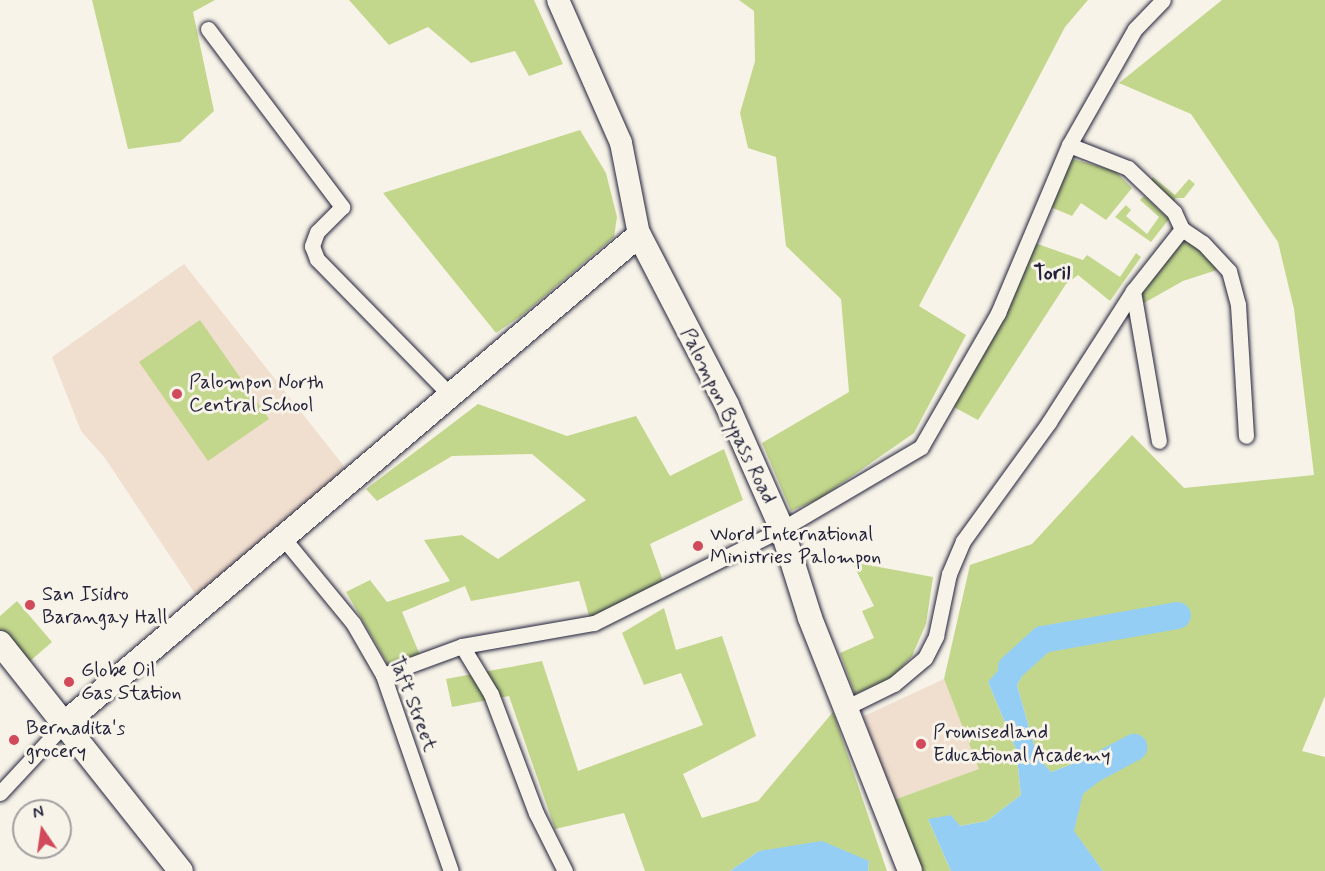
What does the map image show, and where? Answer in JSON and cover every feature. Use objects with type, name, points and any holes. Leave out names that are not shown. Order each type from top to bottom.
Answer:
[{"type":"main road","points":[[65,723],[639,235],[621,143],[558,0]]},
{"type":"main road","name":"Palompon Bypass Road","points":[[639,235],[727,405],[782,529],[810,618],[910,871]]},
{"type":"main road","points":[[0,643],[181,871]]},
{"type":"street","points":[[383,675],[462,646],[594,623],[782,529],[921,447],[998,313],[1069,145],[1135,29],[1163,0]]},
{"type":"street","points":[[208,29],[342,207],[317,232],[312,246],[317,259],[451,396]]},
{"type":"street","points":[[1069,145],[1128,168],[1174,212],[1182,229],[1203,243],[1229,271],[1238,305],[1246,436]]},
{"type":"street","points":[[847,707],[894,684],[925,657],[936,636],[949,574],[963,541],[1049,422],[1133,291],[1182,229]]},
{"type":"street","points":[[1133,291],[1159,441]]},
{"type":"street","name":"Taft Street","points":[[284,539],[353,623],[383,675],[451,871]]},
{"type":"street","points":[[462,646],[491,694],[536,813],[565,871]]},
{"type":"street","points":[[0,793],[65,723]]},
{"type":"shaded area","name":"Palompon North Central School","points":[[184,264],[347,470],[196,595],[105,458],[81,431],[52,357]]},
{"type":"shaded area","name":"Promisedland Educational Academy","points":[[944,679],[980,769],[891,801],[864,716]]},
{"type":"green space","points":[[92,0],[215,0],[193,12],[214,111],[180,142],[128,149]]},
{"type":"green space","points":[[349,0],[534,0],[563,64],[529,76],[515,51],[471,63],[428,27],[389,45]]},
{"type":"green space","points":[[739,0],[1088,0],[1065,27],[919,306],[966,335],[914,433],[819,499],[791,511],[762,443],[849,392],[841,299],[786,246],[776,157],[748,148],[740,113],[755,61],[754,11]]},
{"type":"green space","points":[[1222,0],[1325,0],[1325,696],[1302,751],[1325,757],[1325,871],[1103,871],[1073,831],[1082,794],[1128,758],[1123,745],[1051,772],[1037,756],[1017,685],[1032,659],[1069,641],[1066,629],[988,682],[1016,749],[1021,795],[987,821],[960,826],[928,819],[951,871],[918,871],[891,801],[979,769],[944,679],[970,565],[1032,544],[1132,435],[1184,488],[1314,475],[1294,309],[1278,242],[1191,114],[1119,83]]},
{"type":"green space","points":[[580,130],[606,173],[617,217],[614,237],[521,316],[496,333],[383,193]]},
{"type":"green space","points":[[1069,158],[1115,171],[1132,188],[1106,220],[1081,203],[1072,216],[1046,205]]},
{"type":"green space","points":[[1153,177],[1175,195],[1189,179],[1195,184],[1184,198],[1175,198],[1175,202],[1151,180]]},
{"type":"green space","points":[[1144,196],[1169,219],[1151,242],[1115,217],[1126,205],[1131,210],[1126,216],[1147,234],[1159,217],[1140,200]]},
{"type":"green space","points":[[1181,238],[1190,238],[1220,269],[1183,281],[1144,303],[1140,289]]},
{"type":"green space","points":[[1032,242],[1083,260],[1087,255],[1120,277],[1136,253],[1141,257],[1110,301],[1078,275],[1066,284],[978,420],[950,405]]},
{"type":"green space","points":[[200,320],[269,419],[208,461],[139,362]]},
{"type":"green space","points":[[478,404],[567,436],[636,416],[670,476],[724,449],[743,500],[650,544],[663,581],[590,619],[579,581],[471,601],[465,586],[402,612],[420,655],[389,666],[346,592],[370,580],[387,602],[450,581],[424,540],[462,535],[498,559],[586,500],[532,454],[452,456],[377,501],[366,489]]},
{"type":"green space","points":[[852,562],[933,577],[926,624],[912,656],[891,678],[855,694],[840,653],[874,638],[862,611],[874,606]]},
{"type":"green space","points":[[17,601],[52,642],[22,668],[0,642],[0,616]]},
{"type":"green space","points":[[664,608],[676,650],[722,636],[756,736],[683,774],[702,818],[758,801],[833,712],[887,871],[868,871],[869,861],[759,851],[730,871],[645,871],[624,813],[555,829],[509,696],[452,707],[446,679],[542,661],[578,771],[703,725],[681,673],[644,685],[622,633]]},
{"type":"water","points":[[1066,629],[1069,641],[1032,659],[1017,685],[1037,756],[1051,772],[1123,745],[1129,758],[1083,794],[1074,831],[1103,871],[951,871],[928,819],[951,815],[960,826],[987,821],[1021,795],[1016,749],[988,682],[1012,654]]},
{"type":"water","points":[[822,841],[869,861],[868,871],[730,871],[759,851]]},
{"type":"waterway","points":[[1011,667],[1042,639],[1177,615]]},
{"type":"waterway","points":[[1092,769],[1133,747]]},
{"type":"place","name":"Palompon North Central School","points":[[177,394]]},
{"type":"place","name":"Word International Ministries Palompon","points":[[698,546]]},
{"type":"place","name":"San Isidro Barangay Hall","points":[[30,605]]},
{"type":"place","name":"Globe Oil Gas Station","points":[[69,682]]},
{"type":"place","name":"Bernadita's grocery","points":[[14,740]]},
{"type":"place","name":"Promisedland Educational Academy","points":[[921,744]]},
{"type":"district","name":"Toril","points":[[1052,273]]}]
